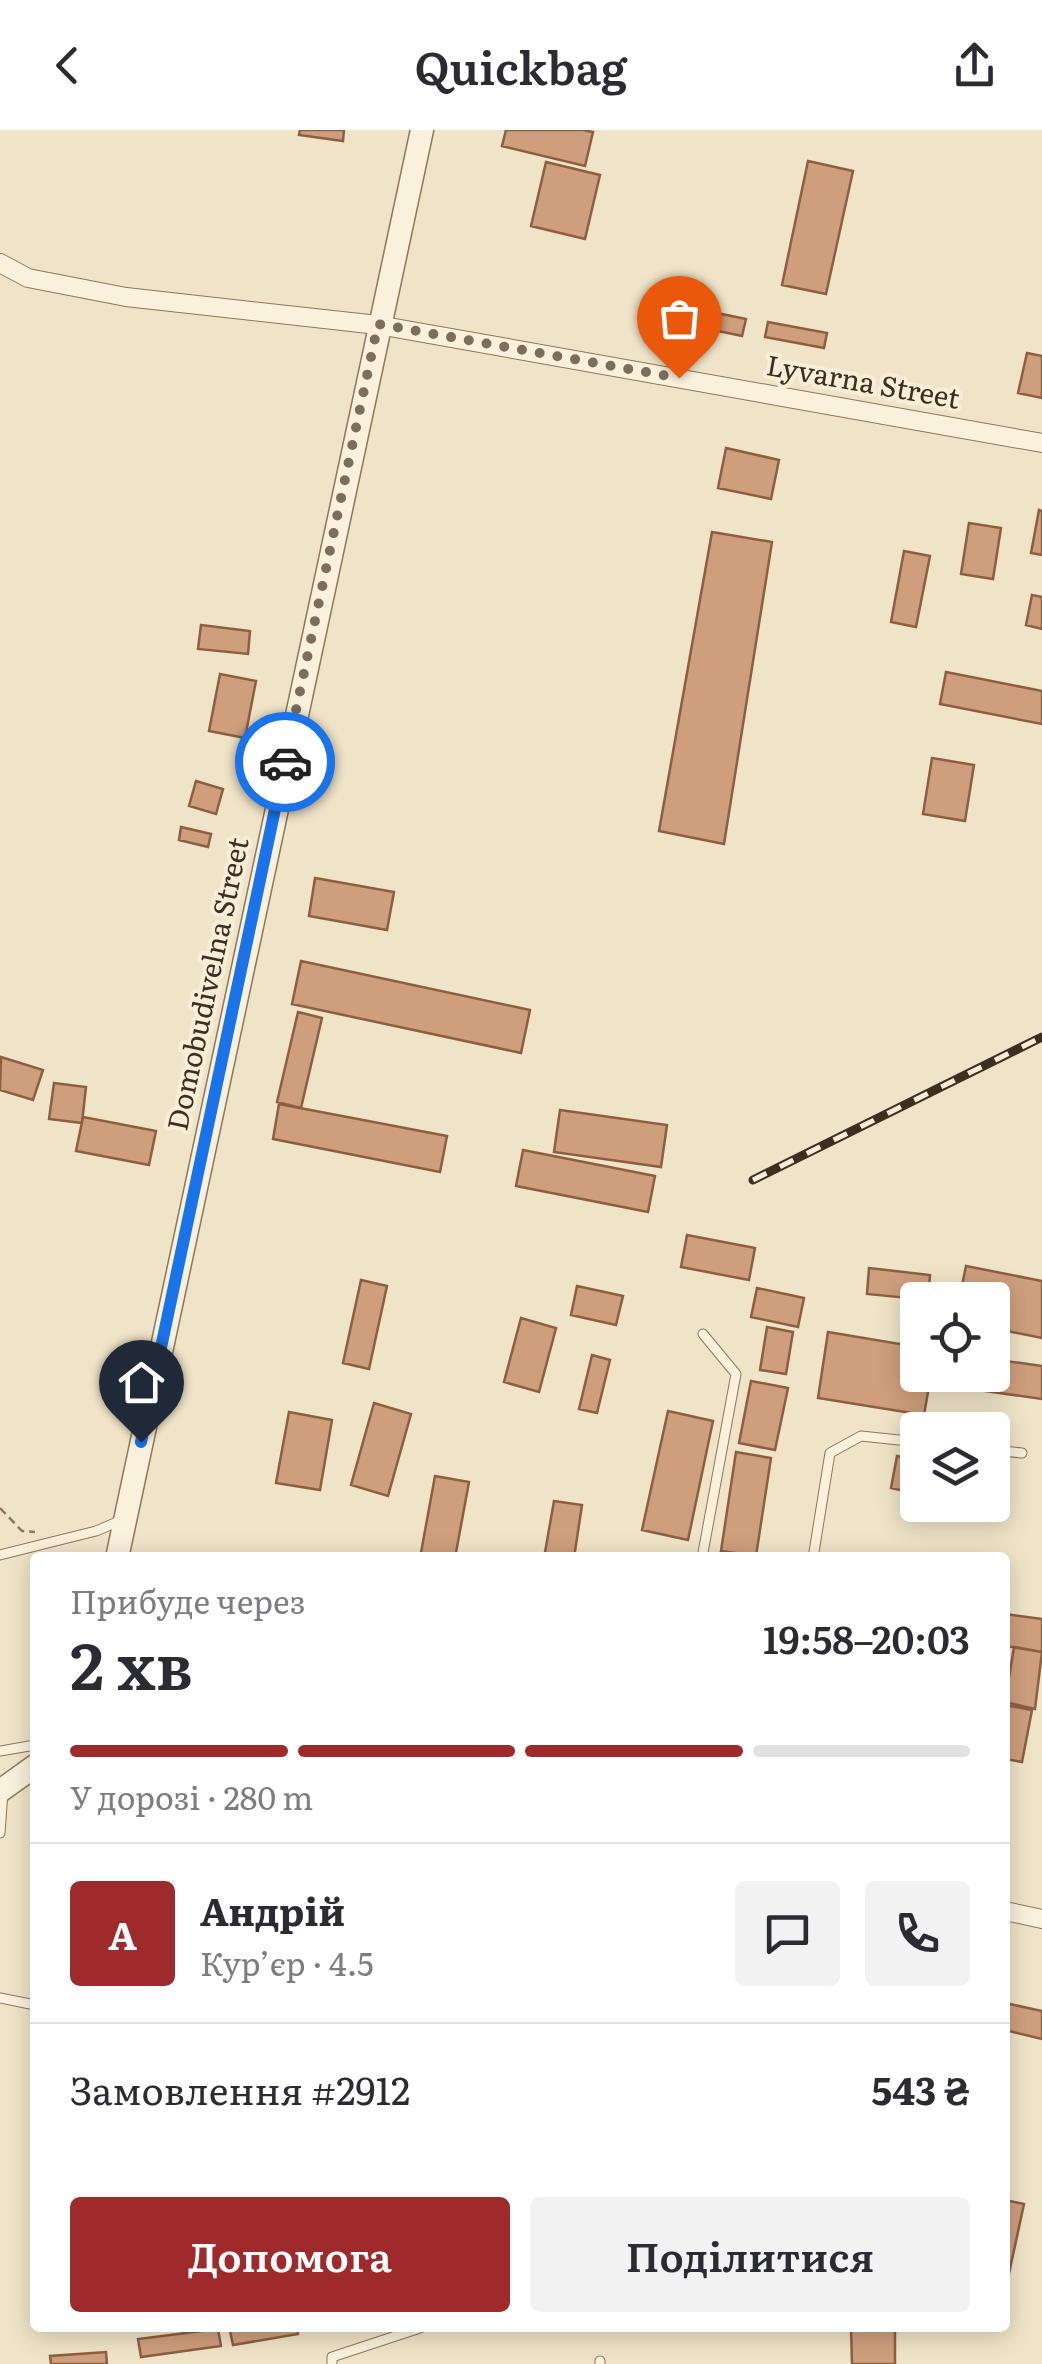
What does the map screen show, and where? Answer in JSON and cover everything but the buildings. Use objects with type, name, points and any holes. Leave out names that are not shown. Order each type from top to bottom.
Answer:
[{"type":"street","name":"Domobudivelna Street","points":[[118,1552],[422,130]]},
{"type":"street","name":"Lyvarna Street","points":[[0,263],[28,278],[126,297],[378,324],[1042,443]]},
{"type":"street","points":[[1,1790],[30,1770]]},
{"type":"street","points":[[1010,1912],[1042,1919]]},
{"type":"lane","points":[[702,1334],[736,1374],[703,1552]]},
{"type":"lane","points":[[814,1552],[830,1453],[861,1436],[900,1440]]},
{"type":"lane","points":[[1010,1452],[1022,1453]]},
{"type":"lane","points":[[0,1555],[96,1531],[125,1518]]},
{"type":"lane","points":[[0,1751],[30,1746]]},
{"type":"lane","points":[[0,1833],[1,1790]]},
{"type":"lane","points":[[0,1998],[30,2004]]},
{"type":"lane","points":[[332,2364],[332,2357],[408,2332]]},
{"type":"railway","points":[[753,1180],[1042,1037]]},
{"type":"way so far","points":[[285,762],[378,324],[679,378]]},
{"type":"route","points":[[141,1442],[285,762]]}]
